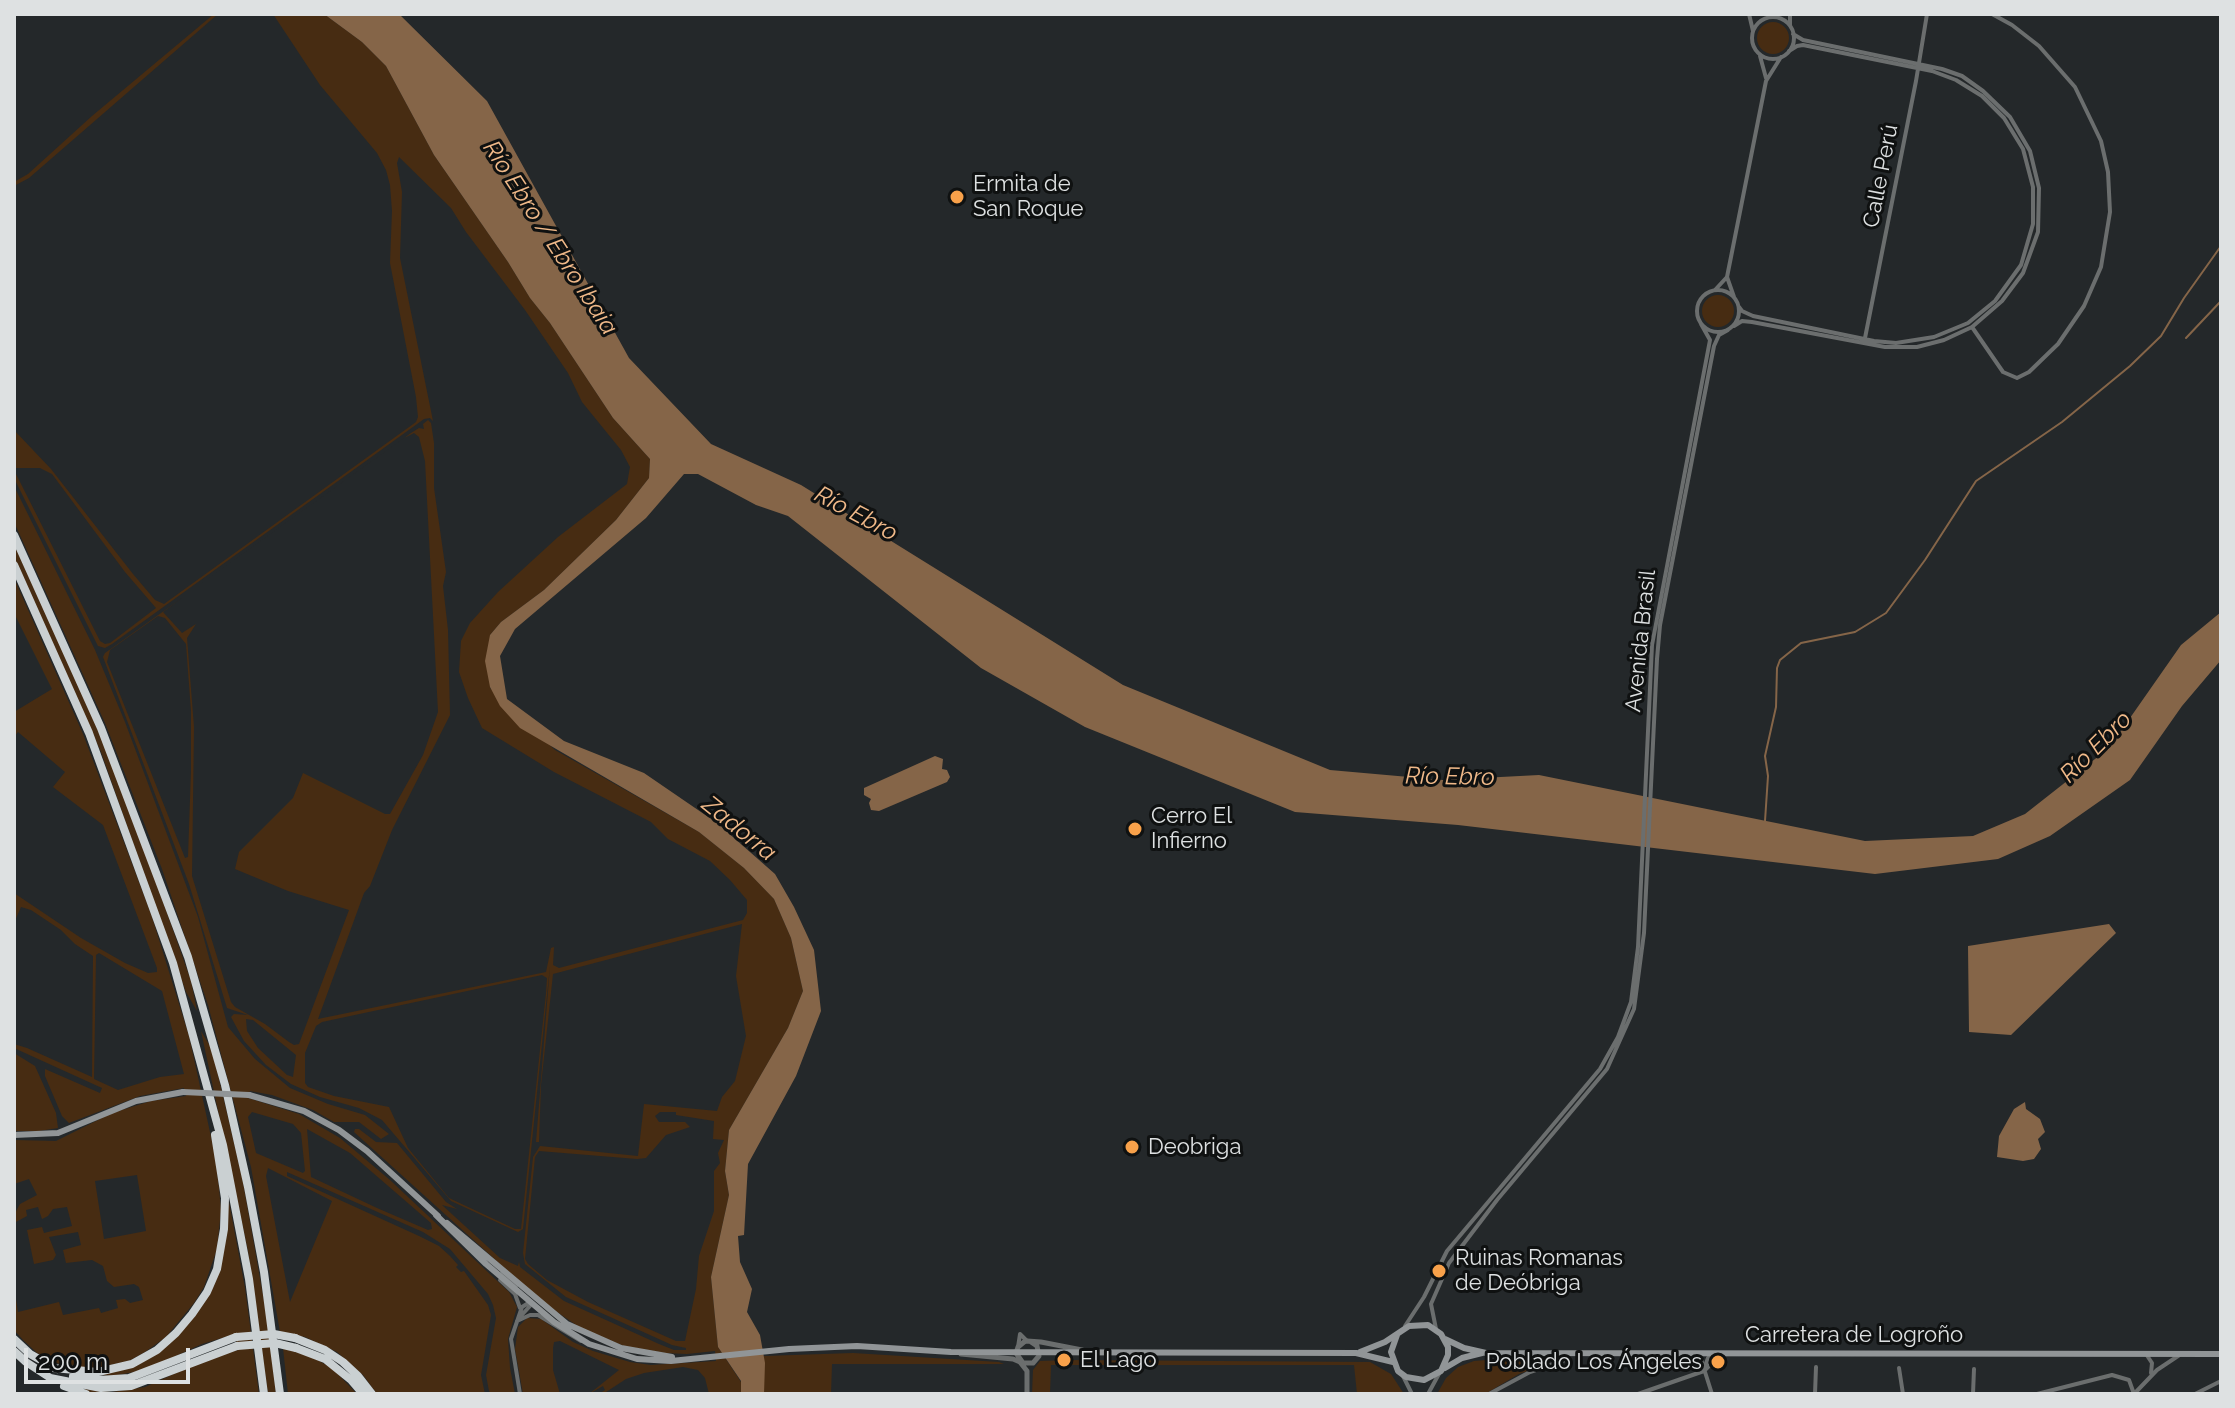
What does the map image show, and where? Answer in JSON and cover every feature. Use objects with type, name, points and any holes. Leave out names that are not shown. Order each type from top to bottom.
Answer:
[{"type":"highway","points":[[14,535],[101,728],[188,957],[238,1137],[264,1272],[282,1394]]},
{"type":"highway","points":[[14,565],[73,695],[114,798],[173,963],[227,1160],[249,1279],[264,1394]]},
{"type":"highway","points":[[53,1368],[98,1372],[132,1364],[157,1350],[176,1333],[207,1292],[217,1269],[224,1229],[225,1198],[214,1131],[216,1122]]},
{"type":"highway","points":[[14,1339],[30,1354],[53,1368],[84,1378],[129,1378],[236,1342],[296,1343],[325,1350],[343,1362],[372,1394]]},
{"type":"highway","points":[[50,1378],[101,1388],[131,1386],[236,1342]]},
{"type":"highway","points":[[296,1343],[338,1368],[363,1394]]},
{"type":"highway","points":[[14,1351],[50,1378],[86,1394]]},
{"type":"main road","points":[[14,1135],[58,1133],[136,1101],[183,1092],[249,1095],[304,1111],[339,1130],[367,1151],[554,1322],[589,1344],[637,1359],[658,1361],[857,1346],[951,1352],[1356,1353],[1393,1362]]},
{"type":"main road","points":[[489,1262],[567,1324],[621,1348],[684,1358]]},
{"type":"main road","points":[[1356,1353],[1418,1324],[1436,1329],[1445,1339],[1448,1355],[1441,1371],[1424,1380],[1414,1380],[1398,1371],[1391,1352],[1399,1333]]},
{"type":"main road","name":"Carretera de Logroño","points":[[1445,1339],[1486,1353]]},
{"type":"main road","name":"Carretera de Logroño","points":[[1441,1371],[1462,1358],[1486,1353],[2221,1354]]},
{"type":"street","points":[[1749,14],[1752,44],[1759,55],[1766,81]]},
{"type":"street","points":[[1758,14],[1782,19],[1791,27]]},
{"type":"street","points":[[1753,31],[1767,18],[1777,14]]},
{"type":"street","points":[[1789,51],[1793,34],[1790,14]]},
{"type":"street","name":"Calle Perú","points":[[1865,342],[1927,14]]},
{"type":"street","points":[[1972,327],[2003,372],[2017,378],[2029,372],[2058,344],[2084,306],[2101,267],[2110,212],[2104,154],[2097,129],[2080,94],[2039,46],[1992,14]]},
{"type":"street","points":[[1704,381],[1719,335],[1742,321],[1865,342],[1896,343],[1943,335],[1974,319],[1995,301],[2012,281],[2025,254],[2033,224],[2031,174],[2018,139],[2004,118],[1968,87],[1918,65],[1797,46],[1781,57],[1766,81],[1727,277],[1742,311],[1753,316],[1865,342],[1890,348],[1917,347],[1944,340],[1972,327],[2002,301],[2026,266],[2039,224],[2038,177],[2025,139],[2000,105],[1962,76],[1918,65],[1803,40],[1793,34]]},
{"type":"street","points":[[1759,55],[1770,59],[1781,57]]},
{"type":"street","points":[[1704,381],[1710,340],[1698,317],[1699,303],[1727,277]]},
{"type":"street","points":[[1714,291],[1728,292],[1734,297]]},
{"type":"street","points":[[1734,326],[1740,314],[1739,307]]},
{"type":"street","points":[[1701,324],[1710,331],[1728,330]]},
{"type":"street","name":"Avenida Brasil","points":[[1495,1199],[1600,1069],[1618,1037],[1634,985],[1642,908],[1652,645],[1704,381]]},
{"type":"street","points":[[1399,1333],[1422,1301],[1447,1251],[1495,1199]]},
{"type":"street","points":[[1436,1329],[1431,1304],[1449,1263],[1495,1199]]},
{"type":"street","points":[[489,1262],[515,1294],[520,1311]]},
{"type":"street","points":[[520,1394],[511,1346],[520,1311],[526,1302],[535,1303],[567,1324]]},
{"type":"street","points":[[517,1321],[530,1302]]},
{"type":"street","points":[[517,1321],[538,1315],[577,1340],[589,1344]]},
{"type":"street","points":[[1027,1394],[1027,1371],[1039,1353],[1037,1346],[1029,1342]]},
{"type":"street","points":[[1027,1371],[1020,1362],[1017,1350],[1029,1342],[1094,1352]]},
{"type":"street","points":[[951,1352],[1033,1363]]},
{"type":"street","points":[[1489,1394],[1514,1379],[1565,1360],[1569,1353]]},
{"type":"street","points":[[1699,1353],[1712,1394]]},
{"type":"street","points":[[1704,1371],[1712,1353]]},
{"type":"street","points":[[1638,1394],[1704,1371],[1722,1353]]},
{"type":"street","points":[[2146,1354],[2152,1363],[2150,1376]]},
{"type":"street","points":[[2037,1394],[2112,1375],[2125,1377],[2134,1392],[2181,1354]]},
{"type":"street","points":[[1815,1394],[1816,1367]]},
{"type":"street","points":[[1899,1368],[1903,1394]]},
{"type":"street","points":[[1973,1394],[1974,1369]]},
{"type":"street","points":[[1398,1371],[1412,1394]]},
{"type":"street","points":[[1428,1394],[1441,1371]]},
{"type":"street","points":[[2195,1394],[2221,1381]]},
{"type":"shaded area","points":[[214,14],[218,14],[29,178],[14,186],[14,182],[28,174]]},
{"type":"shaded area","points":[[273,14],[324,14],[362,42],[386,66],[434,155],[530,298],[613,418],[650,459],[649,478],[616,520],[544,590],[501,622],[490,635],[490,688],[555,750],[699,832],[744,868],[774,899],[791,938],[803,991],[788,1028],[729,1130],[725,1171],[729,1195],[711,1277],[718,1347],[741,1382],[741,1394],[709,1394],[705,1378],[698,1370],[683,1367],[644,1373],[626,1379],[603,1394],[599,1394],[605,1390],[603,1386],[589,1394],[619,1370],[560,1341],[554,1342],[553,1370],[560,1394],[523,1394],[515,1349],[518,1327],[527,1318],[541,1319],[573,1342],[630,1362],[651,1365],[716,1361],[715,1351],[665,1353],[624,1346],[582,1329],[541,1301],[354,1132],[359,1129],[376,1142],[397,1143],[446,1202],[457,1209],[442,1205],[500,1258],[518,1266],[519,1262],[520,1267],[564,1301],[659,1344],[674,1350],[686,1350],[566,1297],[525,1264],[523,1253],[533,1157],[540,1146],[638,1156],[644,1104],[717,1111],[722,1097],[735,1081],[746,1036],[736,976],[742,924],[553,974],[541,1085],[539,1142],[536,1142],[550,966],[523,1229],[518,1232],[451,1201],[382,1120],[359,1108],[320,1097],[291,1084],[266,1065],[244,1041],[231,1017],[234,1014],[248,1015],[227,1008],[189,884],[103,657],[105,653],[182,598],[163,612],[182,633],[196,624],[187,638],[194,727],[192,876],[231,1002],[289,1042],[299,1044],[349,910],[288,891],[235,869],[239,852],[293,798],[303,773],[390,814],[423,755],[438,712],[425,461],[419,437],[414,433],[404,438],[419,428],[424,429],[423,424],[428,420],[434,443],[434,488],[446,572],[443,586],[448,630],[450,715],[364,893],[318,1019],[546,972],[551,948],[554,947],[553,965],[559,968],[743,920],[747,913],[747,900],[710,861],[668,839],[651,822],[554,772],[482,728],[468,698],[459,672],[461,641],[470,623],[498,592],[558,537],[627,484],[630,467],[621,450],[582,402],[568,373],[525,310],[451,208],[399,157],[397,163],[402,192],[400,258],[433,421],[424,419],[105,648],[98,646],[14,478],[14,470],[100,641],[105,644],[156,608],[125,572],[52,474],[40,468],[14,468],[14,430],[51,469],[155,600],[164,604],[416,422],[416,397],[390,263],[392,211],[386,170],[377,153],[320,85]],"holes":[[[158,616],[165,618],[186,644],[191,711],[188,857],[185,858],[107,662],[110,650]],[[542,975],[547,978],[521,1229],[449,1198],[408,1148],[389,1107],[334,1096],[308,1087],[305,1083],[305,1053],[316,1026],[322,1022]],[[246,1019],[253,1020],[296,1055],[293,1077],[258,1048],[247,1031]],[[660,1112],[676,1112],[676,1115],[714,1121],[713,1139],[724,1140],[718,1153],[720,1163],[714,1171],[714,1211],[699,1256],[696,1289],[685,1341],[676,1341],[588,1302],[547,1280],[525,1259],[535,1157],[539,1151],[646,1158],[666,1135],[690,1127],[685,1122],[659,1122],[655,1116]]]},
{"type":"shaded area","points":[[1773,22],[1784,27],[1789,38],[1784,49],[1773,54],[1762,49],[1757,38],[1762,27]]},
{"type":"shaded area","points":[[1718,295],[1729,300],[1734,311],[1729,322],[1718,327],[1707,322],[1702,311],[1707,300]]},
{"type":"shaded area","points":[[14,486],[95,650],[125,722],[198,917],[228,1027],[255,1059],[290,1088],[365,1115],[389,1134],[381,1139],[359,1122],[334,1122],[313,1110],[272,1095],[250,1091],[248,1098],[299,1114],[340,1138],[390,1180],[509,1292],[517,1307],[508,1339],[515,1394],[491,1394],[489,1391],[486,1375],[496,1318],[493,1305],[488,1294],[450,1249],[423,1232],[287,1172],[287,1176],[439,1246],[461,1272],[464,1271],[488,1305],[491,1315],[481,1375],[485,1394],[377,1394],[363,1375],[337,1352],[305,1337],[280,1332],[251,1167],[208,1005],[162,869],[105,723],[14,522]],"holes":[[[252,1112],[293,1124],[301,1133],[303,1173],[256,1153],[248,1117]],[[307,1129],[350,1153],[431,1223],[432,1229],[428,1230],[311,1177]],[[268,1168],[332,1201],[290,1302],[266,1176]]]},
{"type":"shaded area","points":[[14,544],[81,688],[131,811],[191,981],[197,1011],[186,992],[101,752],[14,557]]},
{"type":"shaded area","points":[[14,578],[83,734],[151,914],[189,1036],[215,1155],[219,1188],[221,1210],[217,1249],[204,1287],[194,1303],[166,1337],[145,1352],[129,1361],[91,1369],[59,1364],[37,1353],[23,1340],[14,1330],[14,1286],[18,1312],[59,1302],[63,1315],[99,1308],[101,1313],[118,1308],[116,1300],[125,1299],[130,1303],[143,1300],[139,1287],[134,1284],[114,1287],[107,1281],[103,1266],[92,1260],[66,1263],[63,1250],[81,1245],[78,1232],[49,1237],[56,1255],[53,1260],[34,1264],[27,1230],[42,1227],[44,1233],[72,1226],[67,1207],[53,1209],[42,1219],[38,1207],[26,1210],[27,1216],[14,1223],[14,1215],[20,1204],[37,1195],[29,1179],[14,1184],[14,1140],[56,1141],[112,1113],[151,1101],[186,1096],[184,1088],[140,1096],[69,1123],[62,1116],[45,1069],[100,1093],[102,1088],[14,1048],[14,1044],[27,1048],[92,1077],[93,956],[31,910],[21,907],[14,923],[14,893],[125,963],[148,973],[157,972],[157,968],[103,825],[53,787],[65,772],[18,732],[14,737],[14,712],[52,689],[14,613]],"holes":[[[99,953],[162,991],[184,1074],[160,1077],[118,1090],[94,1079],[96,955]],[[137,1175],[146,1231],[104,1239],[95,1181]]]},
{"type":"shaded area","points":[[201,1031],[215,1062],[242,1177],[269,1329],[276,1394],[268,1394],[248,1251]]},
{"type":"shaded area","points":[[14,1053],[35,1066],[56,1113],[58,1128],[14,1131]]},
{"type":"shaded area","points":[[227,1191],[245,1288],[259,1394],[94,1394],[85,1391],[112,1392],[145,1387],[207,1359],[238,1350],[235,1334],[202,1344],[145,1370],[100,1375],[131,1367],[164,1346],[215,1278]]},
{"type":"shaded area","points":[[283,1348],[312,1357],[332,1368],[357,1394],[288,1394]]},
{"type":"shaded area","points":[[853,1353],[1004,1364],[832,1364],[831,1394],[764,1394],[764,1356]]},
{"type":"shaded area","points":[[1486,1360],[1548,1361],[1485,1394],[1437,1394],[1446,1378],[1458,1367]]},
{"type":"shaded area","points":[[1040,1361],[1370,1362],[1391,1374],[1404,1394],[1357,1394],[1354,1365],[1051,1365],[1050,1394],[1032,1394],[1033,1370]]},
{"type":"water","name":"Río Ebro / Ebro Ibaia","points":[[324,14],[399,14],[487,101],[629,358],[711,444],[801,485],[1123,685],[1330,770],[1443,780],[1539,775],[1865,841],[1973,836],[2025,814],[2109,748],[2181,645],[2221,612],[2221,660],[2182,706],[2130,780],[2050,836],[1998,859],[1875,874],[1458,825],[1295,812],[1085,727],[981,668],[788,516],[756,505],[698,474],[684,474],[646,518],[515,629],[500,656],[507,699],[564,741],[644,773],[717,823],[775,874],[814,950],[821,1011],[796,1076],[748,1164],[744,1235],[738,1236],[740,1262],[752,1289],[747,1312],[760,1335],[765,1363],[764,1394],[741,1394],[741,1381],[718,1347],[711,1277],[729,1195],[725,1171],[729,1130],[788,1028],[803,991],[791,938],[774,899],[744,868],[699,832],[520,728],[500,706],[490,687],[485,661],[490,635],[501,622],[544,590],[616,520],[649,478],[650,459],[613,418],[530,298],[434,155],[386,66],[362,42]]},
{"type":"water","points":[[935,756],[943,759],[942,769],[947,770],[950,777],[947,782],[879,811],[871,810],[871,799],[864,795],[864,788]]},
{"type":"water","points":[[2109,924],[2116,933],[2011,1035],[1969,1032],[1968,946]]},
{"type":"water","points":[[2025,1102],[2026,1109],[2040,1119],[2045,1132],[2038,1139],[2041,1149],[2034,1159],[2023,1161],[1997,1157],[1999,1136],[2014,1109]]},
{"type":"waterway","points":[[1765,821],[1768,776],[1765,756],[1776,707],[1780,660],[1801,643],[1855,632],[1886,613],[1976,481],[2062,422],[2130,366],[2161,336],[2221,246]]},
{"type":"waterway","points":[[2186,338],[2221,301]]},
{"type":"place","name":"Ermita de San Roque","points":[[957,197]]},
{"type":"place","name":"Cerro El Infierno","points":[[1135,829]]},
{"type":"place","name":"Deobriga","points":[[1132,1147]]},
{"type":"place","name":"Ruinas Romanas de Deóbriga","points":[[1439,1271]]},
{"type":"place","name":"El Lago","points":[[1064,1360]]},
{"type":"place","name":"Poblado Los Ángeles","points":[[1718,1362]]},
{"type":"water label","name":"Río Ebro","points":[[856,514]]},
{"type":"water label","name":"Río Ebro","points":[[2096,747]]},
{"type":"water label","name":"Río Ebro","points":[[1450,777]]},
{"type":"water label","name":"Zadorra","points":[[739,829]]}]
